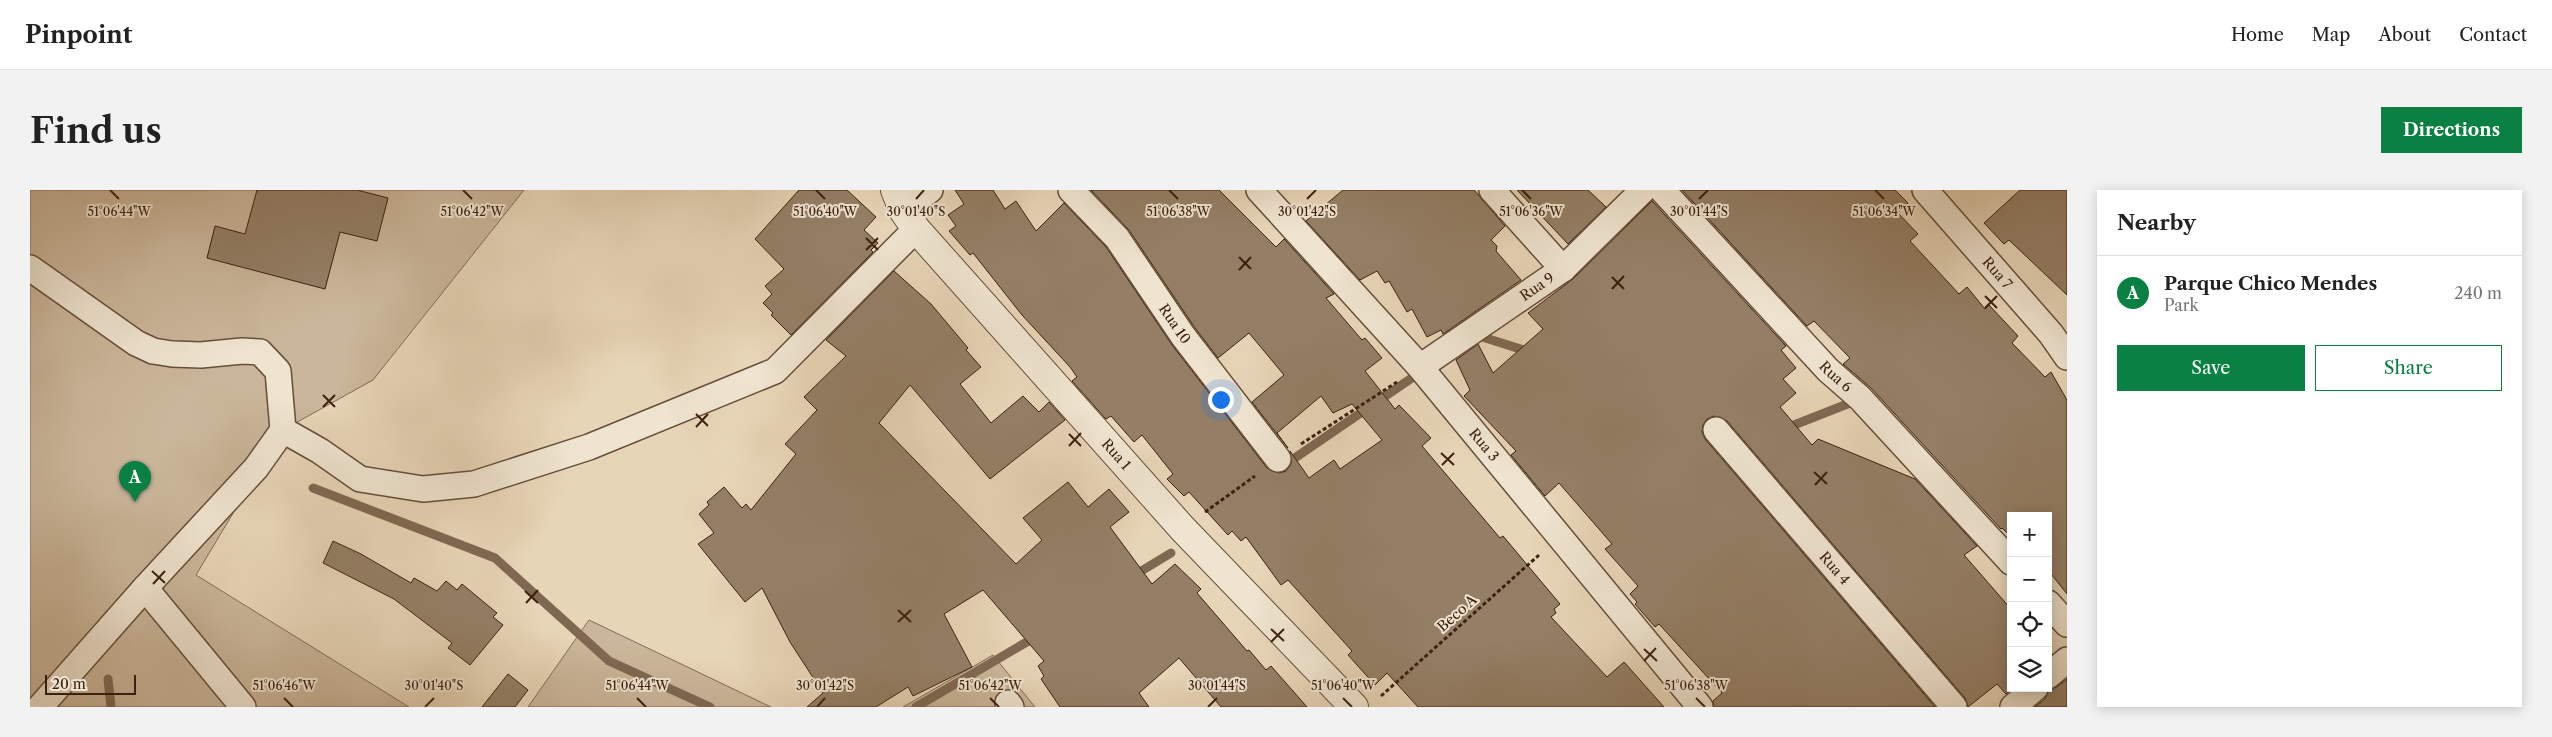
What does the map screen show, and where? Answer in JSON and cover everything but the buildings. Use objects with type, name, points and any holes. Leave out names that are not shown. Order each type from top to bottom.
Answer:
[{"type":"street","points":[[283,430],[320,451],[360,479],[423,489],[474,484],[589,447],[775,371],[905,210],[930,190]]},
{"type":"street","name":"Rua 10","points":[[1071,190],[1117,238],[1183,336],[1278,459]]},
{"type":"street","name":"Rua 3","points":[[1259,190],[1420,367],[1700,707]]},
{"type":"street","points":[[1492,190],[1563,269]]},
{"type":"street","name":"Rua 9","points":[[1420,367],[1563,269],[1643,190]]},
{"type":"street","name":"Rua 6","points":[[1662,190],[1828,370],[1860,398],[2007,558]]},
{"type":"street","name":"Rua 7","points":[[1925,190],[2051,334],[2067,357]]},
{"type":"street","name":"Rua 1","points":[[905,210],[1182,528],[1365,704]]},
{"type":"street","points":[[30,268],[136,343],[153,351],[201,354],[242,351],[260,352],[278,371],[283,430],[256,468],[145,588],[40,707]]},
{"type":"street","name":"Rua 4","points":[[1716,430],[1954,707]]},
{"type":"street","points":[[145,588],[243,707]]},
{"type":"street","points":[[2052,607],[2067,624]]},
{"type":"street","points":[[2052,673],[2067,660]]},
{"type":"street","points":[[2013,707],[2030,692]]},
{"type":"path","name":"Beco A","points":[[1365,704],[1560,537]]},
{"type":"shaded area","points":[[30,190],[524,190],[373,380],[283,430],[196,575],[409,707],[30,707]]},
{"type":"shaded area","points":[[589,620],[771,707],[528,707]]},
{"type":"shaded area","points":[[993,655],[1035,707],[903,707]]},
{"type":"waterway","points":[[1474,336],[1476,335],[1530,352]]},
{"type":"waterway","points":[[1286,464],[1422,371]]},
{"type":"waterway","points":[[1785,426],[1789,427],[1855,401]]},
{"type":"waterway","points":[[313,488],[495,558],[609,661],[710,707]]},
{"type":"waterway","points":[[1133,576],[1171,553]]},
{"type":"waterway","points":[[916,707],[1037,636]]},
{"type":"waterway","points":[[108,679],[111,707]]},
{"type":"place","name":"Parque Chico Mendes","points":[[135,502]]}]
